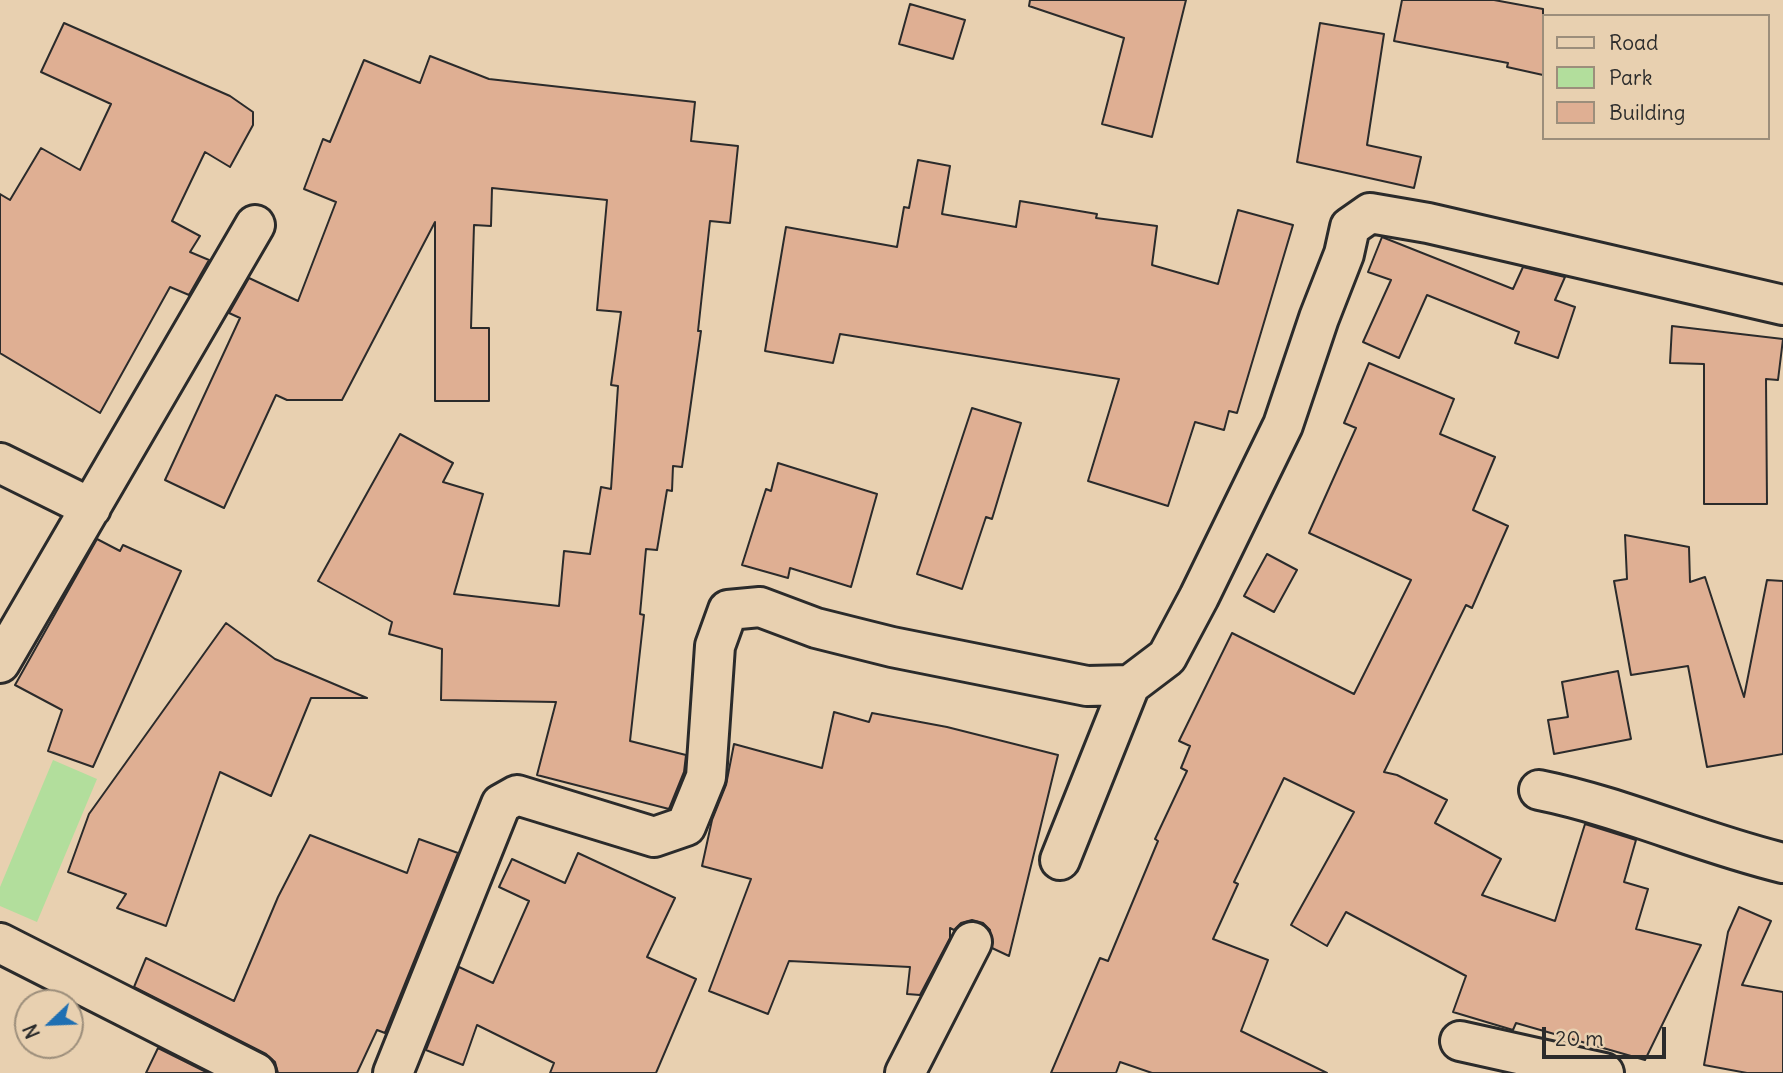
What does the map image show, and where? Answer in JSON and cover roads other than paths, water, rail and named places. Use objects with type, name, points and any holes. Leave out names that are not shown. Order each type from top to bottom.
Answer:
[{"type":"street","points":[[1060,860],[1130,685],[1167,657],[1283,425],[1319,318],[1345,254],[1350,227],[1370,213],[1783,304]]},
{"type":"street","points":[[0,663],[256,225]]},
{"type":"street","points":[[0,463],[91,508]]},
{"type":"street","points":[[393,1073],[501,804],[508,797],[517,795],[654,837],[686,826],[706,777],[715,646],[727,610],[760,607],[817,628],[867,640],[1087,686],[1130,685]]},
{"type":"street","points":[[1539,790],[1588,800],[1732,851],[1783,863]]},
{"type":"street","points":[[905,1073],[972,942]]},
{"type":"street","points":[[0,943],[244,1071]]},
{"type":"street","points":[[1460,1041],[1604,1073]]}]
